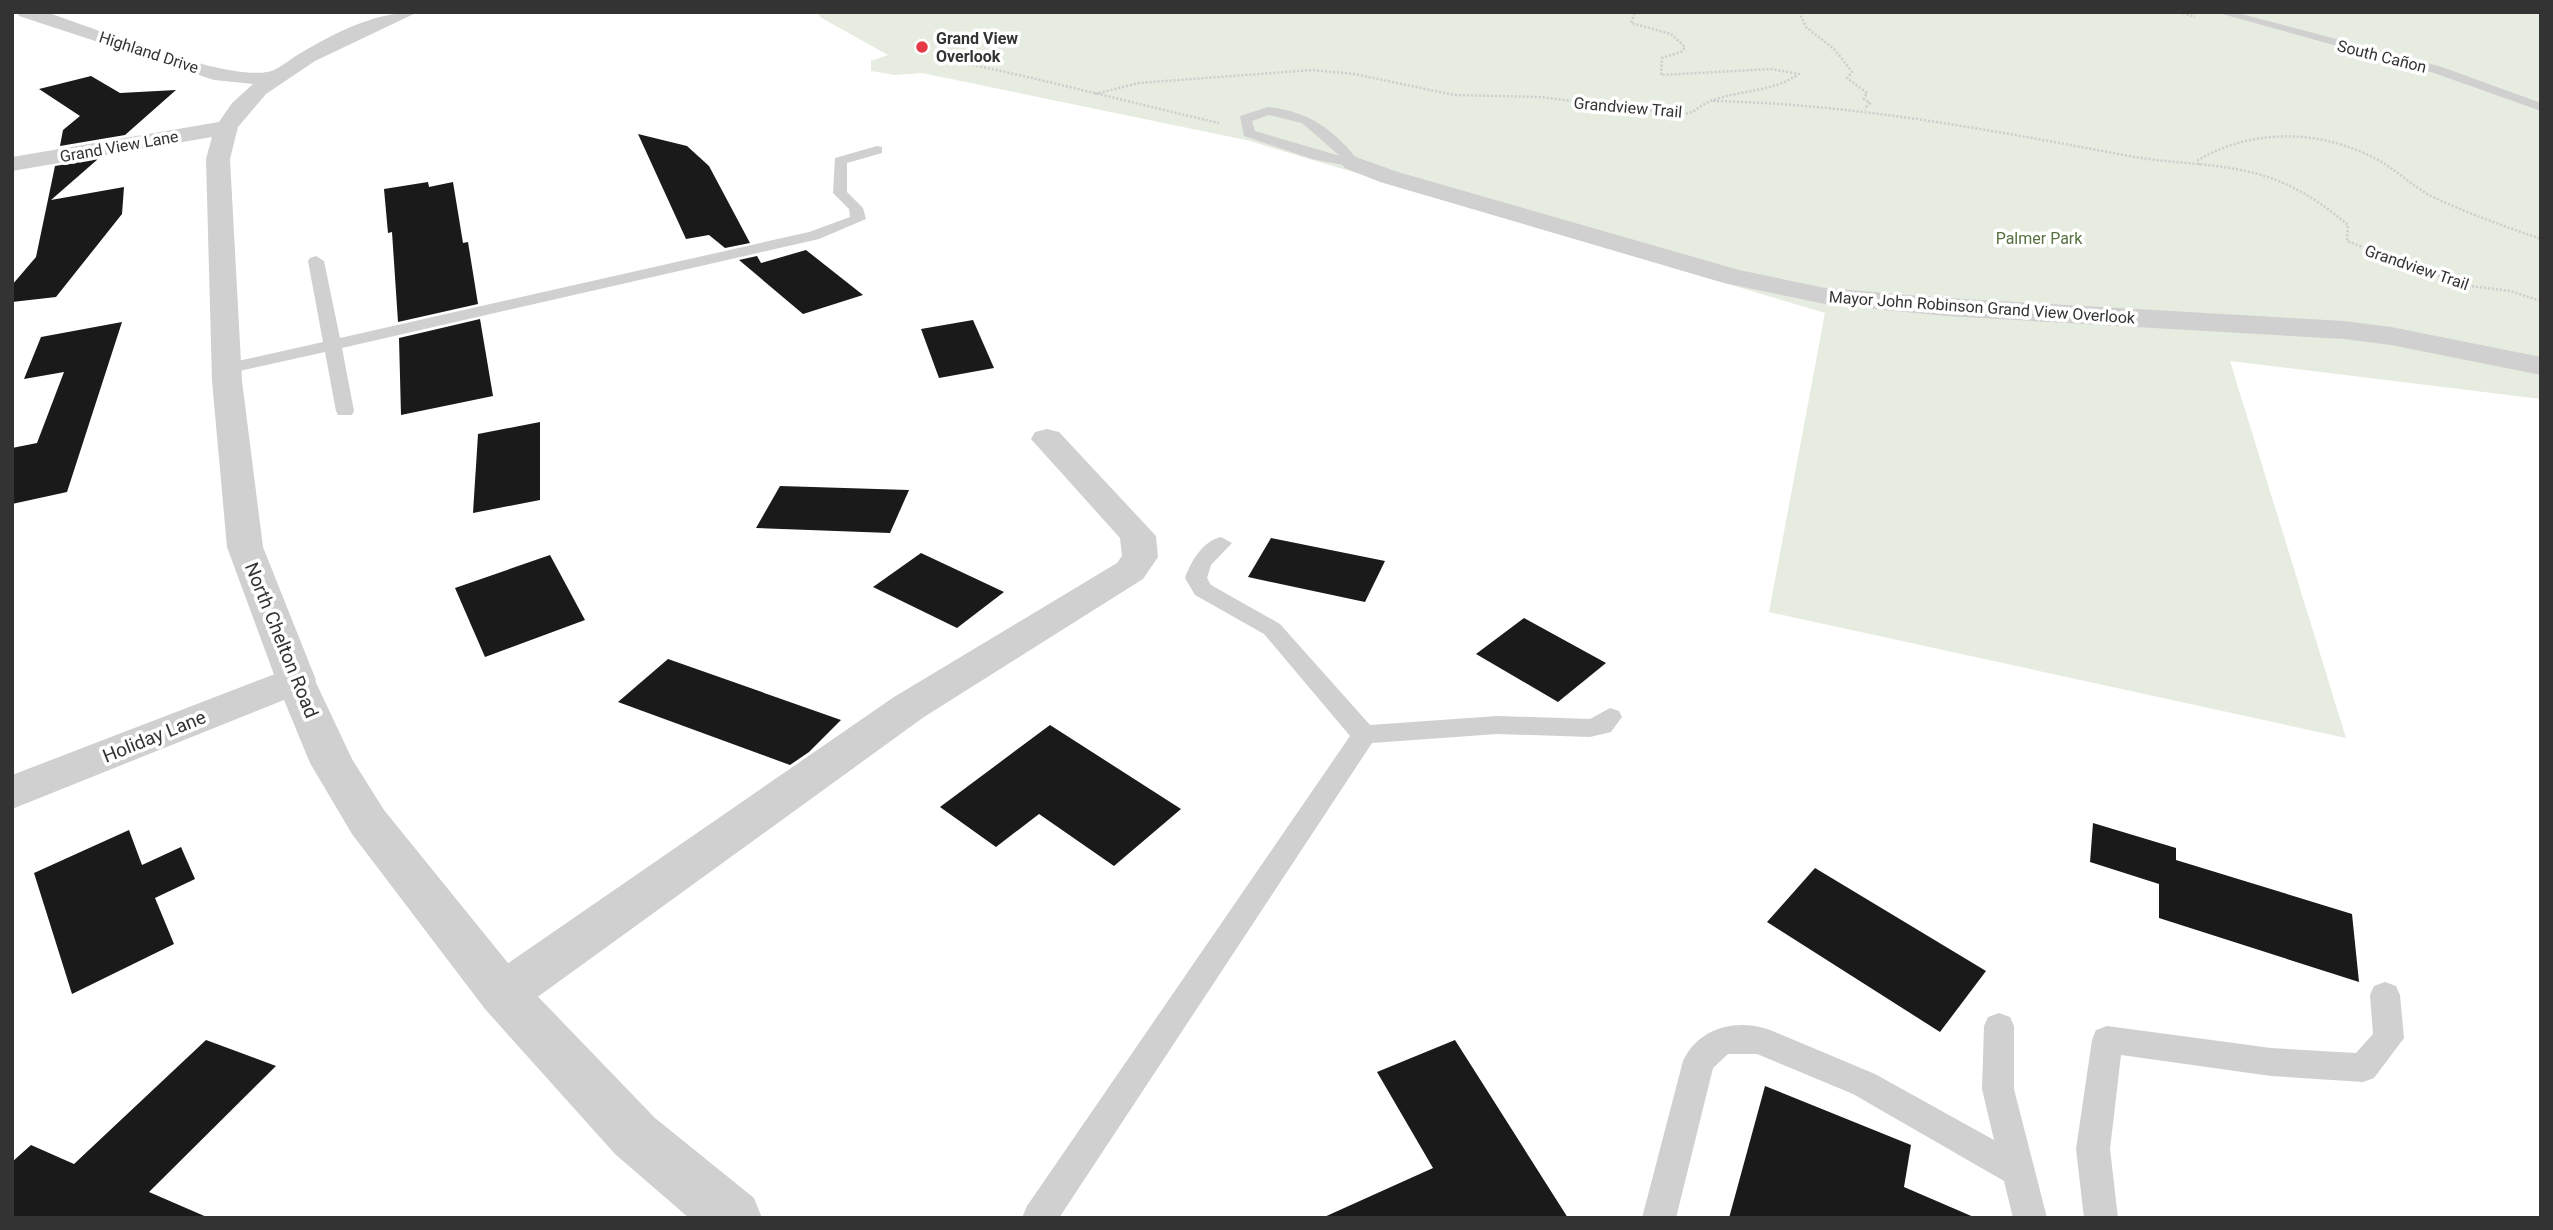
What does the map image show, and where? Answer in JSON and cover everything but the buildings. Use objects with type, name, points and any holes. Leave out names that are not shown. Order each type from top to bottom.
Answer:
[{"type":"street","name":"Highland Drive","points":[[26,12],[220,76],[274,79]]},
{"type":"street","name":"North Chelton Road","points":[[409,12],[358,31],[274,79],[252,97],[226,128],[218,159],[226,369],[245,547],[296,680],[332,763],[368,822],[503,994],[635,1136],[733,1218]]},
{"type":"street","name":"Grand View Lane","points":[[12,164],[226,128]]},
{"type":"street","name":"Mayor John Robinson Grand View Overlook","points":[[1353,163],[1389,177],[1721,273],[1825,296],[1945,307],[2344,330],[2541,366]]},
{"type":"street","points":[[503,994],[909,707],[1130,570],[1140,557],[1138,536],[1047,439]]},
{"type":"street","name":"Holiday Lane","points":[[12,793],[296,680]]},
{"type":"lane","name":"South Cañon","points":[[2220,12],[2239,20],[2438,70],[2541,107]]},
{"type":"lane","points":[[1268,111],[1302,115],[1331,138],[1353,163],[1317,156],[1249,133],[1245,119],[1268,111]]},
{"type":"lane","points":[[226,369],[814,236],[858,219],[856,208],[840,193],[840,162],[852,155],[877,150]]},
{"type":"lane","points":[[316,261],[345,411]]},
{"type":"lane","points":[[1221,543],[1201,563],[1196,578],[1203,590],[1272,629],[1364,735]]},
{"type":"lane","points":[[1364,735],[1497,725],[1590,728],[1602,726],[1610,717]]},
{"type":"lane","points":[[1039,1218],[1364,735]]},
{"type":"lane","points":[[2101,1218],[2093,1149],[2106,1040],[2271,1062],[2364,1068],[2389,1038],[2385,995]]},
{"type":"lane","points":[[1999,1026],[1998,1089],[2030,1218]]},
{"type":"lane","points":[[1659,1218],[1699,1061],[1721,1040],[1759,1040],[1864,1084],[2019,1172]]},
{"type":"path","points":[[1634,12],[1631,23],[1671,34],[1685,47],[1681,52],[1662,58],[1661,75],[1771,69],[1799,74],[1758,92],[1712,101]]},
{"type":"path","points":[[1799,12],[1806,27],[1835,50],[1852,72],[1847,78],[1867,93],[1864,99],[1870,103],[1864,110]]},
{"type":"path","points":[[933,57],[1015,72],[1095,94],[1245,126]]},
{"type":"path","name":"Grandview Trail","points":[[1095,94],[1139,83],[1222,79],[1312,70],[1355,75],[1454,94],[1541,97],[1662,113],[1697,112],[1700,107],[1712,101],[1864,110],[2199,165],[2225,165],[2288,187],[2338,216],[2348,225],[2347,241],[2363,250],[2462,285],[2510,291],[2541,301]]},
{"type":"path","points":[[2199,165],[2197,160],[2218,148],[2252,137],[2288,137],[2329,142],[2374,158],[2411,180],[2417,188],[2462,210],[2541,239]]},
{"type":"green space","name":"Palmer Park","points":[[818,12],[2541,12],[2541,399],[2230,361],[2346,738],[1769,612],[1825,313],[1246,140],[922,73],[895,75],[871,71],[871,61],[888,55],[820,17]]},
{"type":"place","name":"Grand View Overlook","points":[[922,47]]}]
